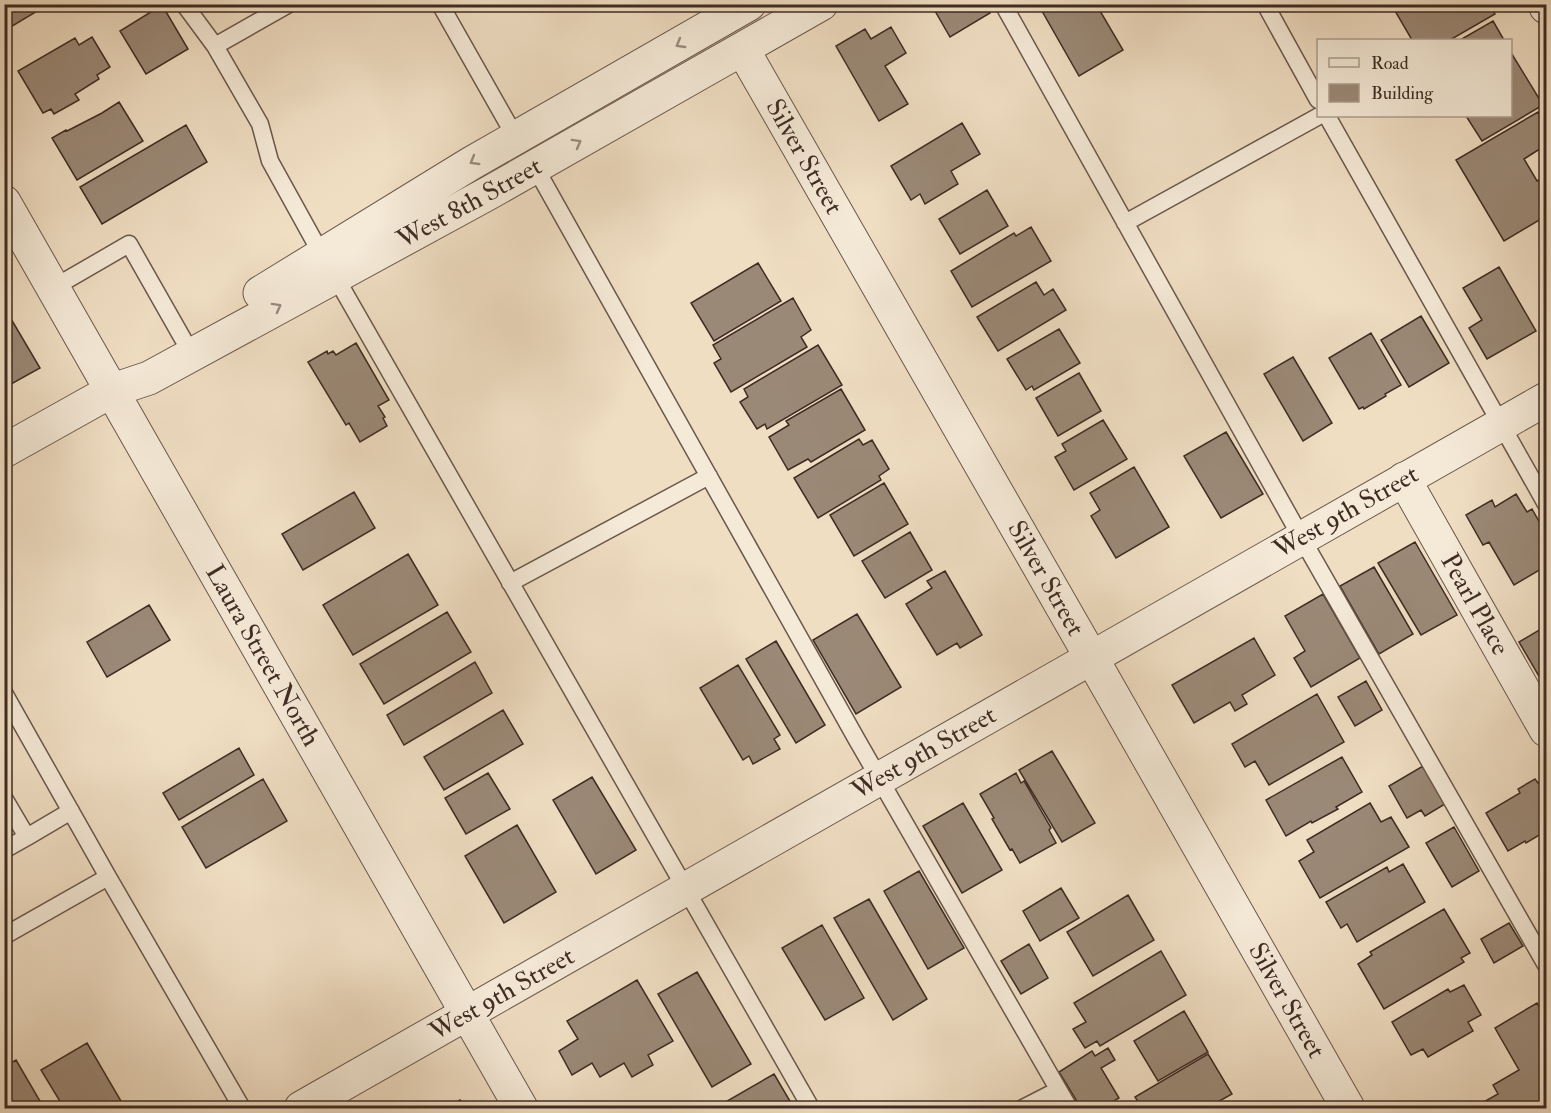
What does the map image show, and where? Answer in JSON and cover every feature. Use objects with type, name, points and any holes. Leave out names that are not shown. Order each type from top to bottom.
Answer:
[{"type":"street","name":"West 8th Street","points":[[112,390],[140,364],[183,339],[535,166],[821,4]]},
{"type":"street","name":"West 8th Street","points":[[4,451],[112,390],[149,378],[328,266],[470,164],[730,9]]},
{"type":"street","name":"Silver Street","points":[[743,50],[1348,1108]]},
{"type":"street","name":"Laura Street North","points":[[4,202],[520,1108]]},
{"type":"street","name":"West 9th Street","points":[[301,1108],[1546,399]]},
{"type":"street","name":"Pearl Place","points":[[1404,479],[1546,730]]},
{"type":"lane","points":[[184,4],[215,46],[260,124],[270,161],[328,266],[812,1108]]},
{"type":"lane","points":[[215,46],[289,4]]},
{"type":"lane","points":[[440,4],[516,138]]},
{"type":"lane","points":[[1003,4],[1301,537],[1546,965]]},
{"type":"lane","points":[[1265,4],[1317,98]]},
{"type":"lane","points":[[1125,223],[1317,117]]},
{"type":"lane","points":[[1328,117],[1546,504]]},
{"type":"lane","points":[[535,166],[879,778],[1069,1108]]},
{"type":"lane","points":[[53,288],[129,244],[183,339]]},
{"type":"lane","points":[[510,583],[709,476]]},
{"type":"lane","points":[[4,693],[242,1108]]},
{"type":"lane","points":[[4,798],[27,837]]},
{"type":"lane","points":[[4,850],[71,811]]},
{"type":"lane","points":[[4,936],[108,877]]},
{"type":"lane","points":[[1023,1108],[1058,1090]]},
{"type":"building","points":[[4,4],[49,4],[4,31]]},
{"type":"building","points":[[931,4],[985,4],[990,13],[950,37]]},
{"type":"building","points":[[1038,4],[1096,4],[1123,50],[1079,76]]},
{"type":"building","points":[[1391,4],[1489,4],[1495,14],[1452,39],[1411,39]]},
{"type":"building","points":[[162,5],[188,49],[146,74],[120,31]]},
{"type":"building","points":[[1493,21],[1503,39],[1462,39]]},
{"type":"building","points":[[891,27],[906,53],[885,66],[908,104],[879,121],[836,46],[865,29],[871,39]]},
{"type":"building","points":[[92,37],[110,67],[97,75],[99,79],[75,94],[79,100],[54,114],[51,109],[43,113],[18,71],[75,38],[79,45]]},
{"type":"building","points":[[1512,54],[1543,105],[1482,141],[1467,117],[1512,117]]},
{"type":"building","points":[[119,102],[143,141],[77,180],[52,138]]},
{"type":"building","points":[[1538,112],[1546,127],[1546,145],[1524,159],[1537,181],[1546,176],[1546,216],[1504,241],[1456,160]]},
{"type":"building","points":[[962,123],[980,154],[951,171],[958,184],[925,204],[920,194],[911,200],[891,166]]},
{"type":"building","points":[[186,125],[207,162],[102,224],[80,187]]},
{"type":"building","points":[[987,190],[1008,226],[960,254],[939,219]]},
{"type":"building","points":[[1031,227],[1051,261],[972,307],[951,271],[1014,233],[1016,236]]},
{"type":"building","points":[[758,263],[781,301],[714,341],[691,303]]},
{"type":"building","points":[[1499,267],[1536,331],[1487,359],[1469,328],[1482,320],[1463,288]]},
{"type":"building","points":[[1036,282],[1044,295],[1053,289],[1066,310],[998,351],[977,317]]},
{"type":"building","points":[[793,298],[811,330],[801,337],[807,347],[731,392],[714,363],[721,359],[713,345]]},
{"type":"building","points":[[4,307],[40,368],[4,388]]},
{"type":"building","points":[[1421,316],[1449,363],[1409,387],[1381,340]]},
{"type":"building","points":[[1059,329],[1080,363],[1034,390],[1032,386],[1026,390],[1007,359]]},
{"type":"building","points":[[1371,333],[1401,385],[1364,409],[1363,407],[1359,409],[1329,358]]},
{"type":"building","points":[[356,343],[389,400],[378,406],[385,417],[383,418],[387,426],[360,442],[349,423],[346,425],[308,362],[327,351],[328,354],[333,351],[336,355]]},
{"type":"building","points":[[818,345],[842,385],[767,429],[765,424],[757,429],[740,402],[748,397],[744,389]]},
{"type":"building","points":[[1293,357],[1332,423],[1303,441],[1264,374]]},
{"type":"building","points":[[1079,373],[1101,411],[1058,436],[1036,398]]},
{"type":"building","points":[[841,389],[865,430],[811,462],[808,459],[788,470],[769,437],[789,425],[786,421]]},
{"type":"building","points":[[1103,420],[1127,459],[1074,490],[1055,457],[1066,451],[1062,444]]},
{"type":"building","points":[[1226,432],[1263,494],[1221,518],[1184,456]]},
{"type":"building","points":[[859,439],[863,445],[872,440],[889,469],[879,476],[881,480],[818,518],[794,478]]},
{"type":"building","points":[[1134,467],[1169,527],[1116,558],[1091,516],[1100,510],[1090,493]]},
{"type":"building","points":[[884,483],[908,524],[854,556],[830,515]]},
{"type":"building","points":[[354,492],[375,528],[303,570],[282,534]]},
{"type":"building","points":[[1516,494],[1527,512],[1532,509],[1546,534],[1541,538],[1546,547],[1546,566],[1514,585],[1489,542],[1483,545],[1466,515],[1492,500],[1495,507]]},
{"type":"building","points":[[910,532],[932,570],[885,598],[862,561]]},
{"type":"building","points":[[1415,542],[1457,615],[1421,635],[1378,563]]},
{"type":"building","points":[[408,554],[438,605],[353,655],[323,605]]},
{"type":"building","points":[[1374,567],[1413,634],[1379,654],[1340,586]]},
{"type":"building","points":[[945,571],[982,635],[960,648],[957,643],[937,655],[906,604],[932,588],[927,581]]},
{"type":"building","points":[[1323,594],[1360,658],[1311,687],[1294,658],[1305,651],[1285,616]]},
{"type":"building","points":[[149,605],[170,640],[107,677],[87,642]]},
{"type":"building","points":[[447,612],[471,652],[384,704],[360,664]]},
{"type":"building","points":[[857,614],[901,687],[856,714],[813,640]]},
{"type":"building","points":[[1546,626],[1546,675],[1540,678],[1519,642]]},
{"type":"building","points":[[1254,638],[1275,675],[1242,695],[1247,704],[1235,711],[1230,702],[1194,723],[1172,685]]},
{"type":"building","points":[[776,641],[825,725],[796,743],[746,659]]},
{"type":"building","points":[[475,662],[492,693],[404,745],[387,715]]},
{"type":"building","points":[[738,665],[780,735],[774,739],[780,749],[753,764],[749,756],[743,760],[700,688]]},
{"type":"building","points":[[1366,681],[1382,710],[1355,726],[1338,697]]},
{"type":"building","points":[[1317,694],[1344,742],[1269,785],[1255,761],[1245,767],[1232,744]]},
{"type":"building","points":[[503,710],[523,744],[444,790],[424,757]]},
{"type":"building","points":[[239,748],[254,775],[179,820],[163,793]]},
{"type":"building","points":[[1052,751],[1095,823],[1062,842],[1019,770]]},
{"type":"building","points":[[1342,757],[1362,792],[1336,807],[1338,809],[1286,836],[1266,800]]},
{"type":"building","points":[[1423,766],[1445,804],[1425,816],[1421,810],[1407,818],[1389,786]]},
{"type":"building","points":[[488,773],[510,809],[466,834],[445,798]]},
{"type":"building","points":[[1016,773],[1021,783],[1024,781],[1051,828],[1049,830],[1056,843],[1020,863],[992,819],[994,818],[980,794]]},
{"type":"building","points":[[592,777],[636,850],[596,874],[553,800]]},
{"type":"building","points":[[263,779],[287,821],[206,868],[182,827]]},
{"type":"building","points":[[1535,779],[1538,783],[1545,779],[1546,781],[1546,831],[1508,851],[1486,813],[1520,793],[1518,789]]},
{"type":"building","points":[[963,803],[1002,870],[962,893],[923,826]]},
{"type":"building","points":[[1370,803],[1381,822],[1391,817],[1409,847],[1320,898],[1299,861],[1314,852],[1307,840]]},
{"type":"building","points":[[517,825],[556,892],[504,923],[465,856]]},
{"type":"building","points":[[1454,827],[1479,871],[1452,887],[1426,843]]},
{"type":"building","points":[[1403,864],[1425,902],[1357,942],[1347,924],[1341,928],[1326,902],[1387,867],[1389,872]]},
{"type":"building","points":[[919,871],[964,948],[928,969],[884,891]]},
{"type":"building","points":[[1061,888],[1079,918],[1040,941],[1023,911]]},
{"type":"building","points":[[1128,895],[1154,940],[1093,976],[1067,932]]},
{"type":"building","points":[[869,899],[927,999],[893,1020],[834,918]]},
{"type":"building","points":[[1444,909],[1470,953],[1461,958],[1464,962],[1384,1009],[1358,964],[1372,955],[1370,952]]},
{"type":"building","points":[[1509,923],[1523,946],[1494,963],[1481,939]]},
{"type":"building","points":[[822,925],[864,998],[825,1020],[782,948]]},
{"type":"building","points":[[1029,944],[1048,978],[1021,994],[1001,961]]},
{"type":"building","points":[[1161,951],[1186,995],[1100,1046],[1097,1041],[1085,1048],[1073,1029],[1086,1022],[1074,1003]]},
{"type":"building","points":[[697,972],[751,1064],[712,1087],[658,994]]},
{"type":"building","points":[[637,980],[673,1041],[648,1055],[653,1065],[632,1077],[624,1063],[600,1077],[592,1063],[572,1075],[559,1051],[578,1039],[567,1021]]},
{"type":"building","points":[[1464,985],[1481,1015],[1468,1022],[1473,1031],[1428,1057],[1423,1049],[1411,1055],[1392,1022],[1448,989],[1450,992]]},
{"type":"building","points":[[1537,1003],[1546,1019],[1546,1108],[1473,1108],[1498,1094],[1493,1085],[1519,1070],[1495,1028]]},
{"type":"building","points":[[1184,1011],[1208,1052],[1158,1081],[1134,1041]]},
{"type":"building","points":[[87,1043],[125,1108],[64,1108],[41,1070]]},
{"type":"building","points":[[1108,1048],[1115,1060],[1101,1068],[1119,1098],[1102,1108],[1081,1108],[1059,1072],[1092,1051],[1095,1056]]},
{"type":"building","points":[[1208,1054],[1232,1094],[1207,1108],[1142,1108],[1135,1097]]},
{"type":"building","points":[[16,1060],[44,1108],[4,1108],[4,1067]]},
{"type":"building","points":[[774,1074],[794,1108],[715,1108]]},
{"type":"building","points":[[460,1100],[465,1108],[446,1108]]}]
